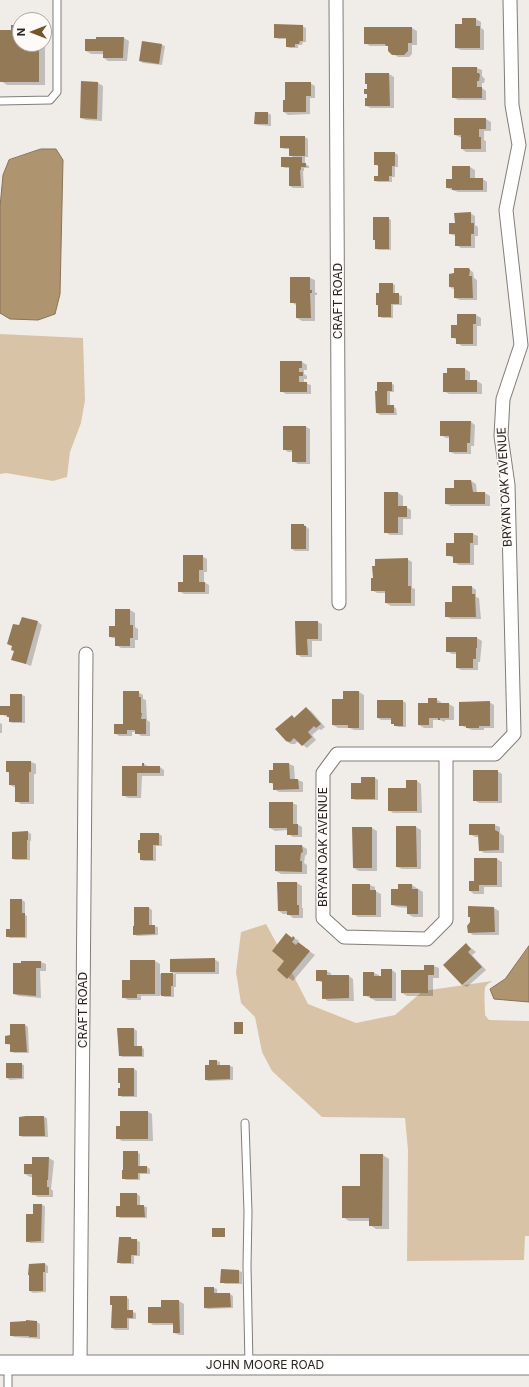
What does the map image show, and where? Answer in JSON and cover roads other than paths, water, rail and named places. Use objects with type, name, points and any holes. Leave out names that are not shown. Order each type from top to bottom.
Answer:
[{"type":"street","name":"CRAFT ROAD","points":[[336,0],[339,603]]},
{"type":"street","name":"BRYAN OAK AVENUE","points":[[446,754],[446,920],[427,939],[344,937],[323,918],[323,773],[337,754],[446,754],[495,754],[514,734],[508,485],[501,436],[503,399],[521,345],[506,210],[519,145],[512,105],[510,0]]},
{"type":"street","name":"CRAFT ROAD","points":[[80,1365],[86,654]]},
{"type":"street","name":"JOHN MOORE ROAD","points":[[4,1365],[529,1365]]},
{"type":"lane","points":[[0,101],[50,100],[57,92],[58,0]]},
{"type":"lane","points":[[245,1123],[248,1212],[247,1266],[249,1365]]},
{"type":"lane","points":[[4,1365],[8,1387]]}]
